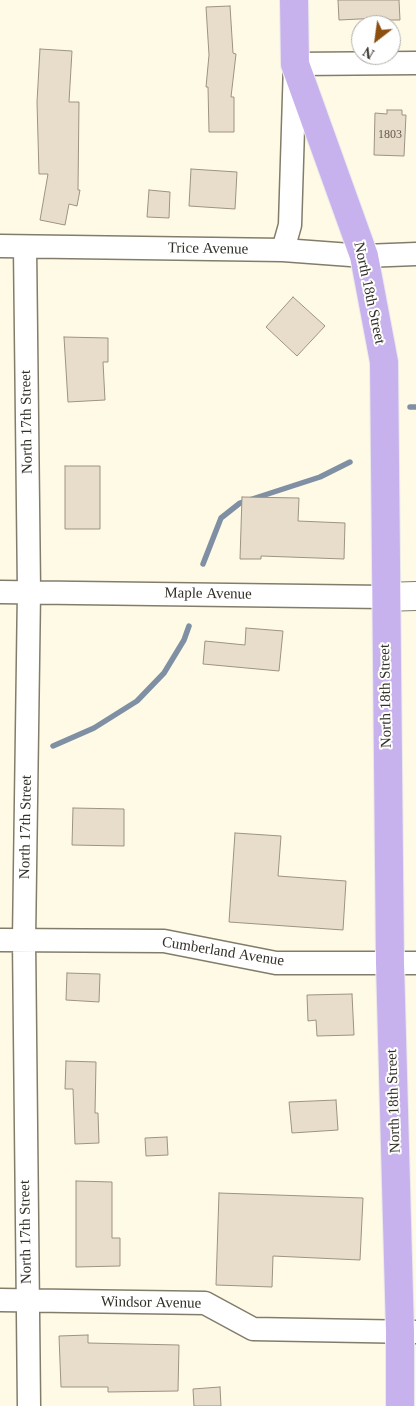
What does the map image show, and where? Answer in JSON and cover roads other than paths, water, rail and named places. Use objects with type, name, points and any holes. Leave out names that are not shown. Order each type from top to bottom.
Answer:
[{"type":"main road","name":"North 18th Street","points":[[294,0],[296,64],[364,256],[384,362],[384,597],[403,963],[408,1332],[400,1406]]},
{"type":"street","points":[[283,250],[290,224],[296,64],[416,63]]},
{"type":"street","name":"Trice Avenue","points":[[0,246],[283,250],[364,256],[416,254]]},
{"type":"street","name":"North 17th Street","points":[[25,247],[29,592],[24,940],[29,1406]]},
{"type":"street","name":"Maple Avenue","points":[[0,592],[416,596]]},
{"type":"street","name":"Cumberland Avenue","points":[[0,940],[164,940],[276,963],[403,963]]},
{"type":"street","name":"Windsor Avenue","points":[[0,1300],[205,1303],[253,1329],[408,1332]]},
{"type":"waterway","points":[[410,407],[416,407]]},
{"type":"waterway","points":[[203,564],[221,518],[240,503],[320,477],[350,462]]},
{"type":"waterway","points":[[53,746],[94,728],[137,701],[164,673],[184,640],[189,626]]}]
